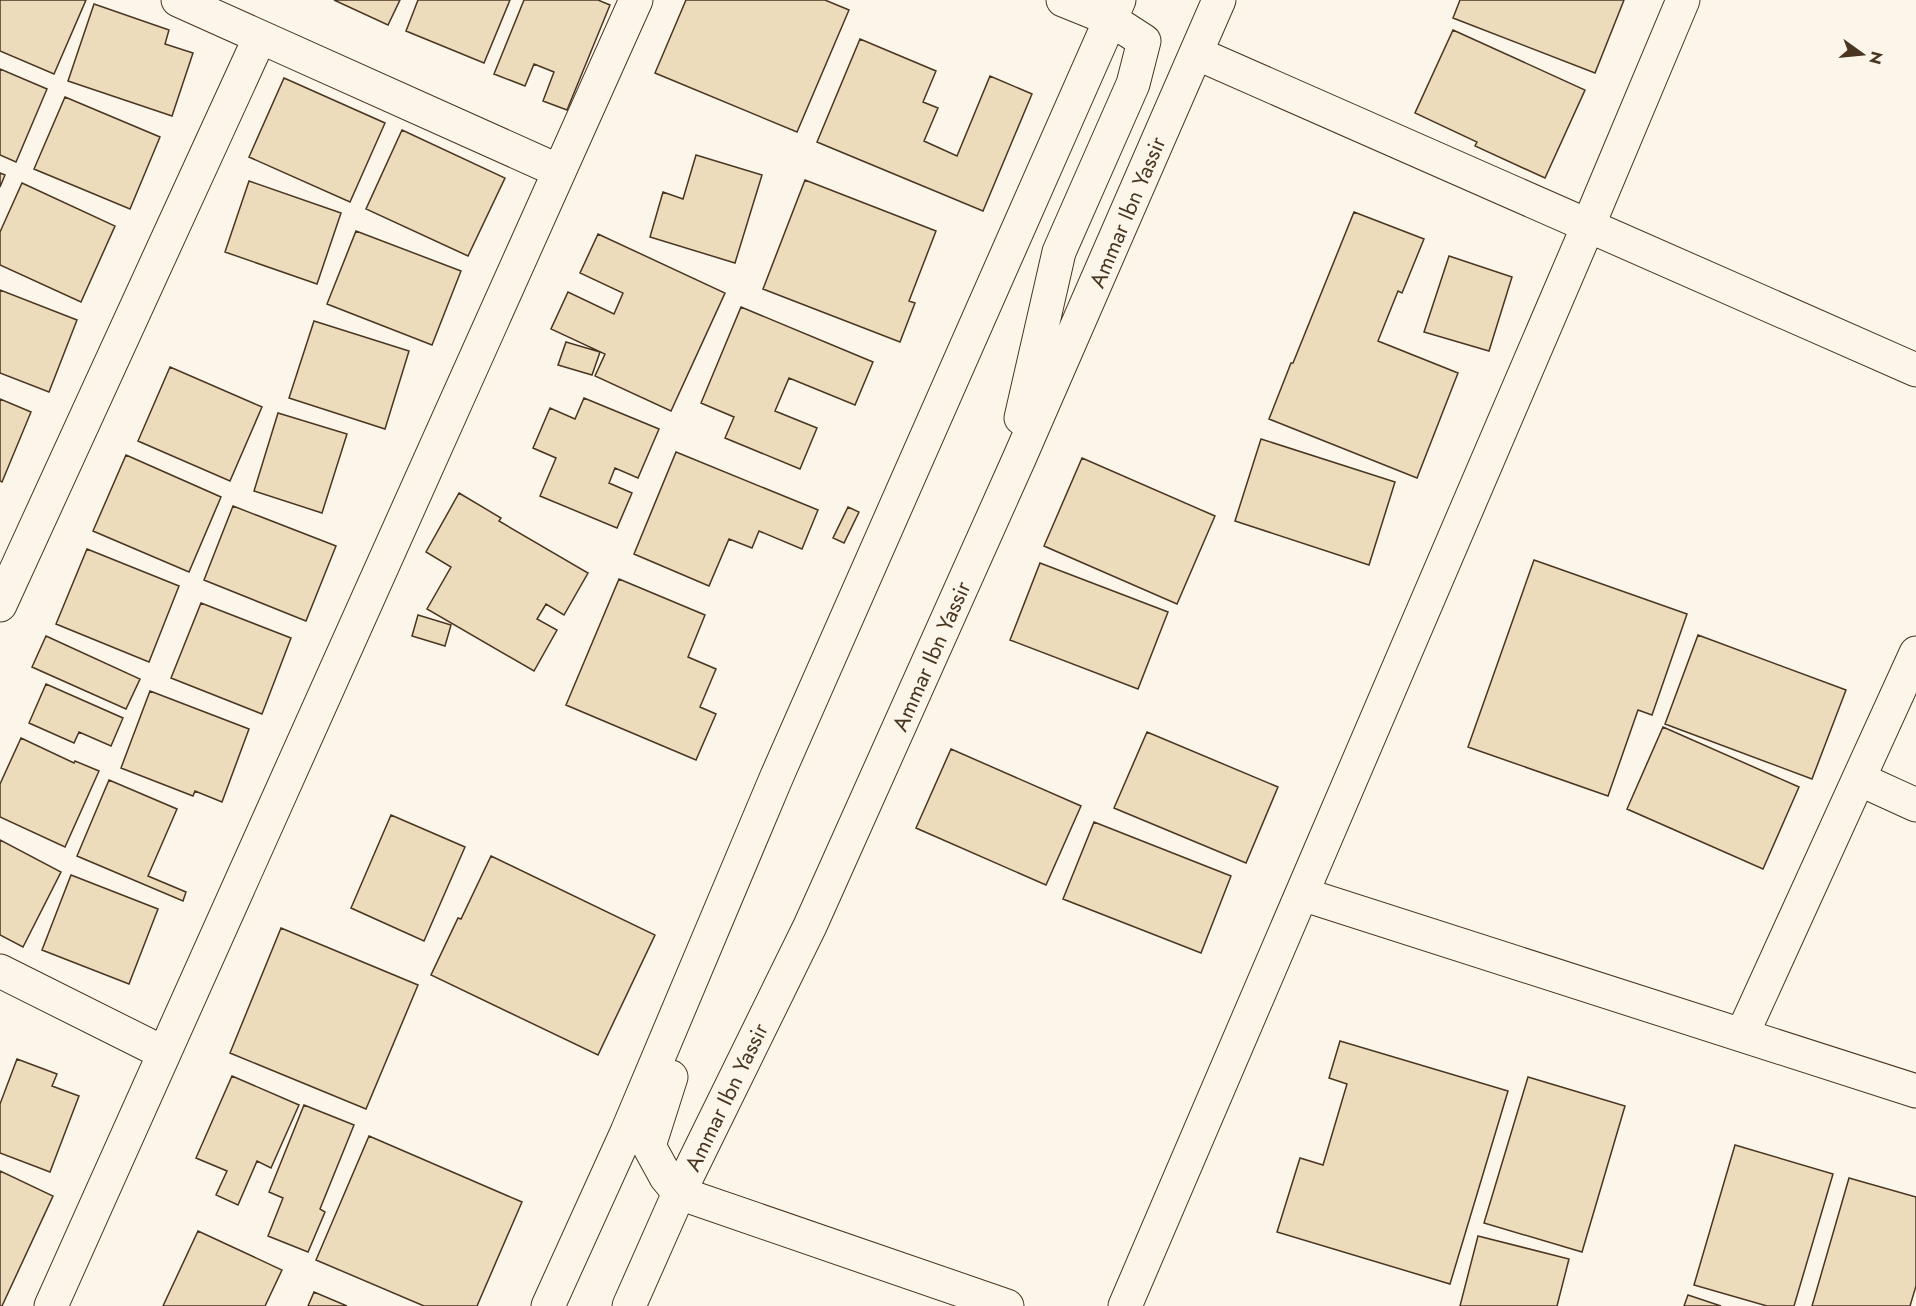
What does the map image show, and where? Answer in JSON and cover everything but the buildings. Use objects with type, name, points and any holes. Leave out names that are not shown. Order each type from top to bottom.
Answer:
[{"type":"street","points":[[178,0],[559,171]]},
{"type":"street","points":[[51,1306],[636,0]]},
{"type":"street","points":[[1004,493],[1059,252],[1133,84],[1144,40],[1114,9],[1063,0]]},
{"type":"street","name":"Ammar Ibn Yassir","points":[[629,1306],[679,1193],[810,926],[1004,493],[1219,0]]},
{"type":"street","points":[[1125,1306],[1683,0]]},
{"type":"street","points":[[548,1306],[627,1132],[786,754],[1114,9]]},
{"type":"street","points":[[0,604],[260,37]]},
{"type":"street","points":[[1196,53],[1916,370]]},
{"type":"street","points":[[1742,1035],[1916,653]]},
{"type":"street","points":[[1859,779],[1916,805]]},
{"type":"street","points":[[730,887],[649,1146],[666,1177],[679,1193],[1007,1306]]},
{"type":"street","points":[[1302,894],[1916,1091]]},
{"type":"street","points":[[0,970],[164,1053]]}]
